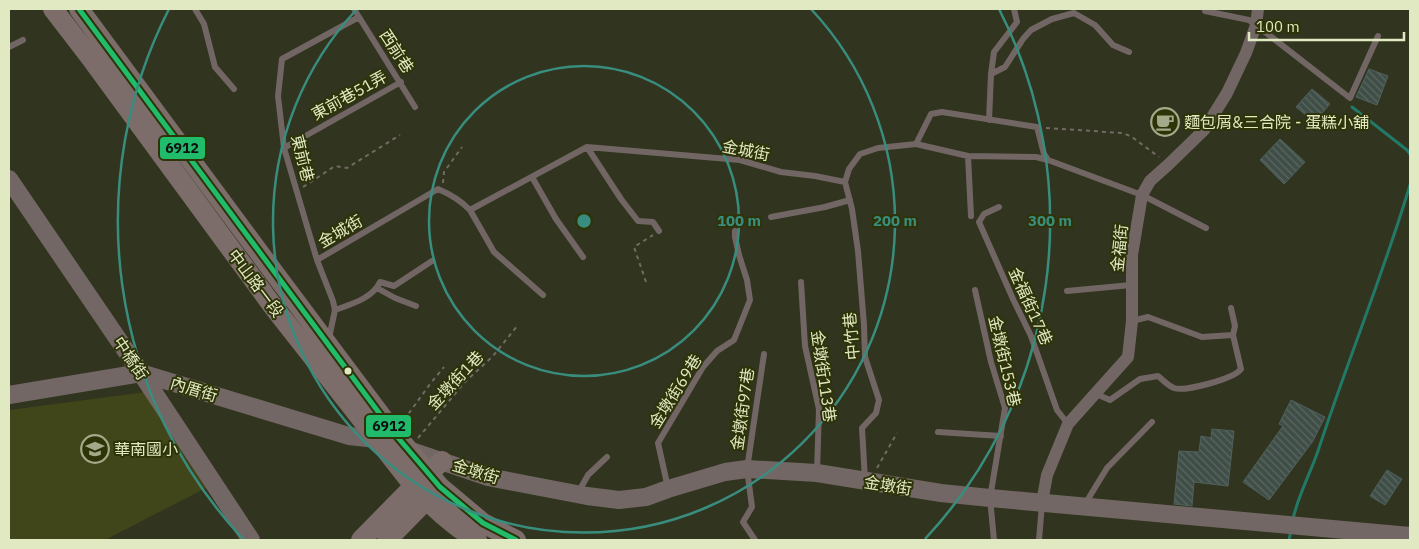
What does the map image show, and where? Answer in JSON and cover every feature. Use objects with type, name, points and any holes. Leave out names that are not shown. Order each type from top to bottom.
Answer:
[{"type":"main road","name":"中山路一段","points":[[53,9],[272,305],[385,436],[430,482],[483,523],[516,540]]},
{"type":"main road","name":"中山路一段","points":[[79,9],[327,344],[385,436],[408,450],[468,535],[477,540]]},
{"type":"main road","points":[[361,540],[430,482]]},
{"type":"main road","points":[[387,540],[430,482]]},
{"type":"street","name":"金福街","points":[[1042,502],[1047,475],[1068,424],[1128,357],[1132,321],[1132,255],[1142,195],[1150,181],[1204,130],[1227,93],[1246,53],[1256,25],[1258,9]]},
{"type":"street","name":"中橋街","points":[[9,178],[141,372],[251,540]]},
{"type":"street","name":"內厝街","points":[[9,395],[141,372],[349,436],[385,436]]},
{"type":"street","name":"金墩街","points":[[430,482],[488,477],[619,500],[646,497],[725,472],[747,469],[817,473],[941,493],[990,498],[1410,536]]},
{"type":"lane","points":[[195,9],[204,24],[214,67],[234,89]]},
{"type":"lane","name":"西前巷","points":[[354,9],[401,82],[415,108]]},
{"type":"lane","points":[[989,120],[994,52],[1017,22],[1014,9]]},
{"type":"lane","points":[[1205,11],[1248,20],[1350,98],[1378,36]]},
{"type":"lane","points":[[991,74],[1004,67],[1031,30],[1052,18],[1074,13],[1095,26],[1113,44],[1129,52]]},
{"type":"lane","name":"東前巷","points":[[335,310],[317,260],[284,148],[278,96],[279,74],[282,59],[359,17]]},
{"type":"lane","points":[[9,46],[23,40]]},
{"type":"lane","name":"東前巷51弄","points":[[284,148],[401,82]]},
{"type":"lane","points":[[916,144],[931,114],[942,112],[1037,127],[1044,154],[1048,160]]},
{"type":"lane","points":[[846,182],[849,169],[860,154],[878,148],[916,144],[968,156],[1036,157],[1142,195],[1206,228]]},
{"type":"lane","points":[[470,210],[587,147],[638,221],[653,222],[659,231]]},
{"type":"lane","name":"金城街","points":[[587,147],[740,160],[781,172],[846,182]]},
{"type":"lane","points":[[968,156],[971,216]]},
{"type":"lane","points":[[532,177],[556,219],[583,257]]},
{"type":"lane","name":"中竹巷","points":[[846,182],[858,251],[865,357],[879,400],[876,413],[862,428],[868,482]]},
{"type":"lane","name":"金城街","points":[[317,260],[438,189],[442,191]]},
{"type":"lane","points":[[442,191],[464,204],[470,210],[494,252],[544,295]]},
{"type":"lane","points":[[771,217],[825,207],[850,200]]},
{"type":"lane","name":"金福街17巷","points":[[999,207],[984,214],[979,222],[1012,300],[1031,336],[1057,410],[1068,424]]},
{"type":"lane","name":"金墩街69巷","points":[[668,489],[658,443],[703,367],[717,351],[734,340],[750,300],[735,231]]},
{"type":"lane","points":[[327,344],[335,310],[369,296],[380,282],[394,286],[432,261]]},
{"type":"lane","name":"金墩街113巷","points":[[801,282],[804,346],[819,409],[817,473]]},
{"type":"lane","points":[[1066,291],[1131,285]]},
{"type":"lane","points":[[377,288],[416,306]]},
{"type":"lane","name":"金墩街153巷","points":[[975,290],[991,362],[1005,408],[990,498],[994,540]]},
{"type":"lane","points":[[1096,394],[1110,400],[1140,379],[1158,376],[1175,388],[1186,388],[1219,381],[1238,372],[1240,369],[1231,308]]},
{"type":"lane","points":[[1132,321],[1148,317],[1202,338],[1234,335]]},
{"type":"lane","name":"金墩街97巷","points":[[755,540],[743,522],[752,508],[747,469],[764,354]]},
{"type":"lane","points":[[1084,506],[1107,468],[1152,422]]},
{"type":"lane","points":[[938,432],[1001,436]]},
{"type":"lane","points":[[577,494],[588,475],[607,457]]},
{"type":"lane","points":[[1039,540],[1042,502]]},
{"type":"path","points":[[1037,127],[1123,134],[1132,137],[1169,164]]},
{"type":"path","points":[[297,191],[335,166],[347,168],[400,135]]},
{"type":"path","points":[[442,191],[444,172],[462,147]]},
{"type":"path","points":[[646,282],[634,247],[659,231]]},
{"type":"path","name":"金墩街1巷","points":[[408,450],[465,382],[493,356],[518,325]]},
{"type":"path","points":[[385,436],[444,367]]},
{"type":"path","points":[[868,482],[898,433]]},
{"type":"shaded area","name":"華南國小","points":[[146,392],[206,488],[105,540],[9,540],[9,410]]},
{"type":"building","points":[[1369,69],[1388,76],[1377,105],[1356,97]]},
{"type":"building","points":[[1312,89],[1330,104],[1314,122],[1296,107]]},
{"type":"building","points":[[1280,139],[1305,162],[1284,184],[1260,160]]},
{"type":"building","points":[[1291,400],[1325,417],[1313,441],[1269,500],[1243,482],[1283,426],[1279,424]]},
{"type":"building","points":[[1212,429],[1234,431],[1228,486],[1194,482],[1192,506],[1174,504],[1179,451],[1199,452],[1201,436],[1211,438]]},
{"type":"building","points":[[1387,470],[1402,479],[1385,505],[1370,496]]},
{"type":"waterway","points":[[1352,107],[1410,154]]},
{"type":"waterway","points":[[1293,519],[1377,285],[1410,185]]},
{"type":"waterway","points":[[1289,540],[1291,530]]},
{"type":"transit line","name":"6912","points":[[79,9],[394,433],[440,487],[483,523],[516,540]]},
{"type":"place","name":"麵包屑&三合院 - 蛋糕小舖","points":[[1165,122]]},
{"type":"place","name":"華南國小","points":[[95,449]]}]
